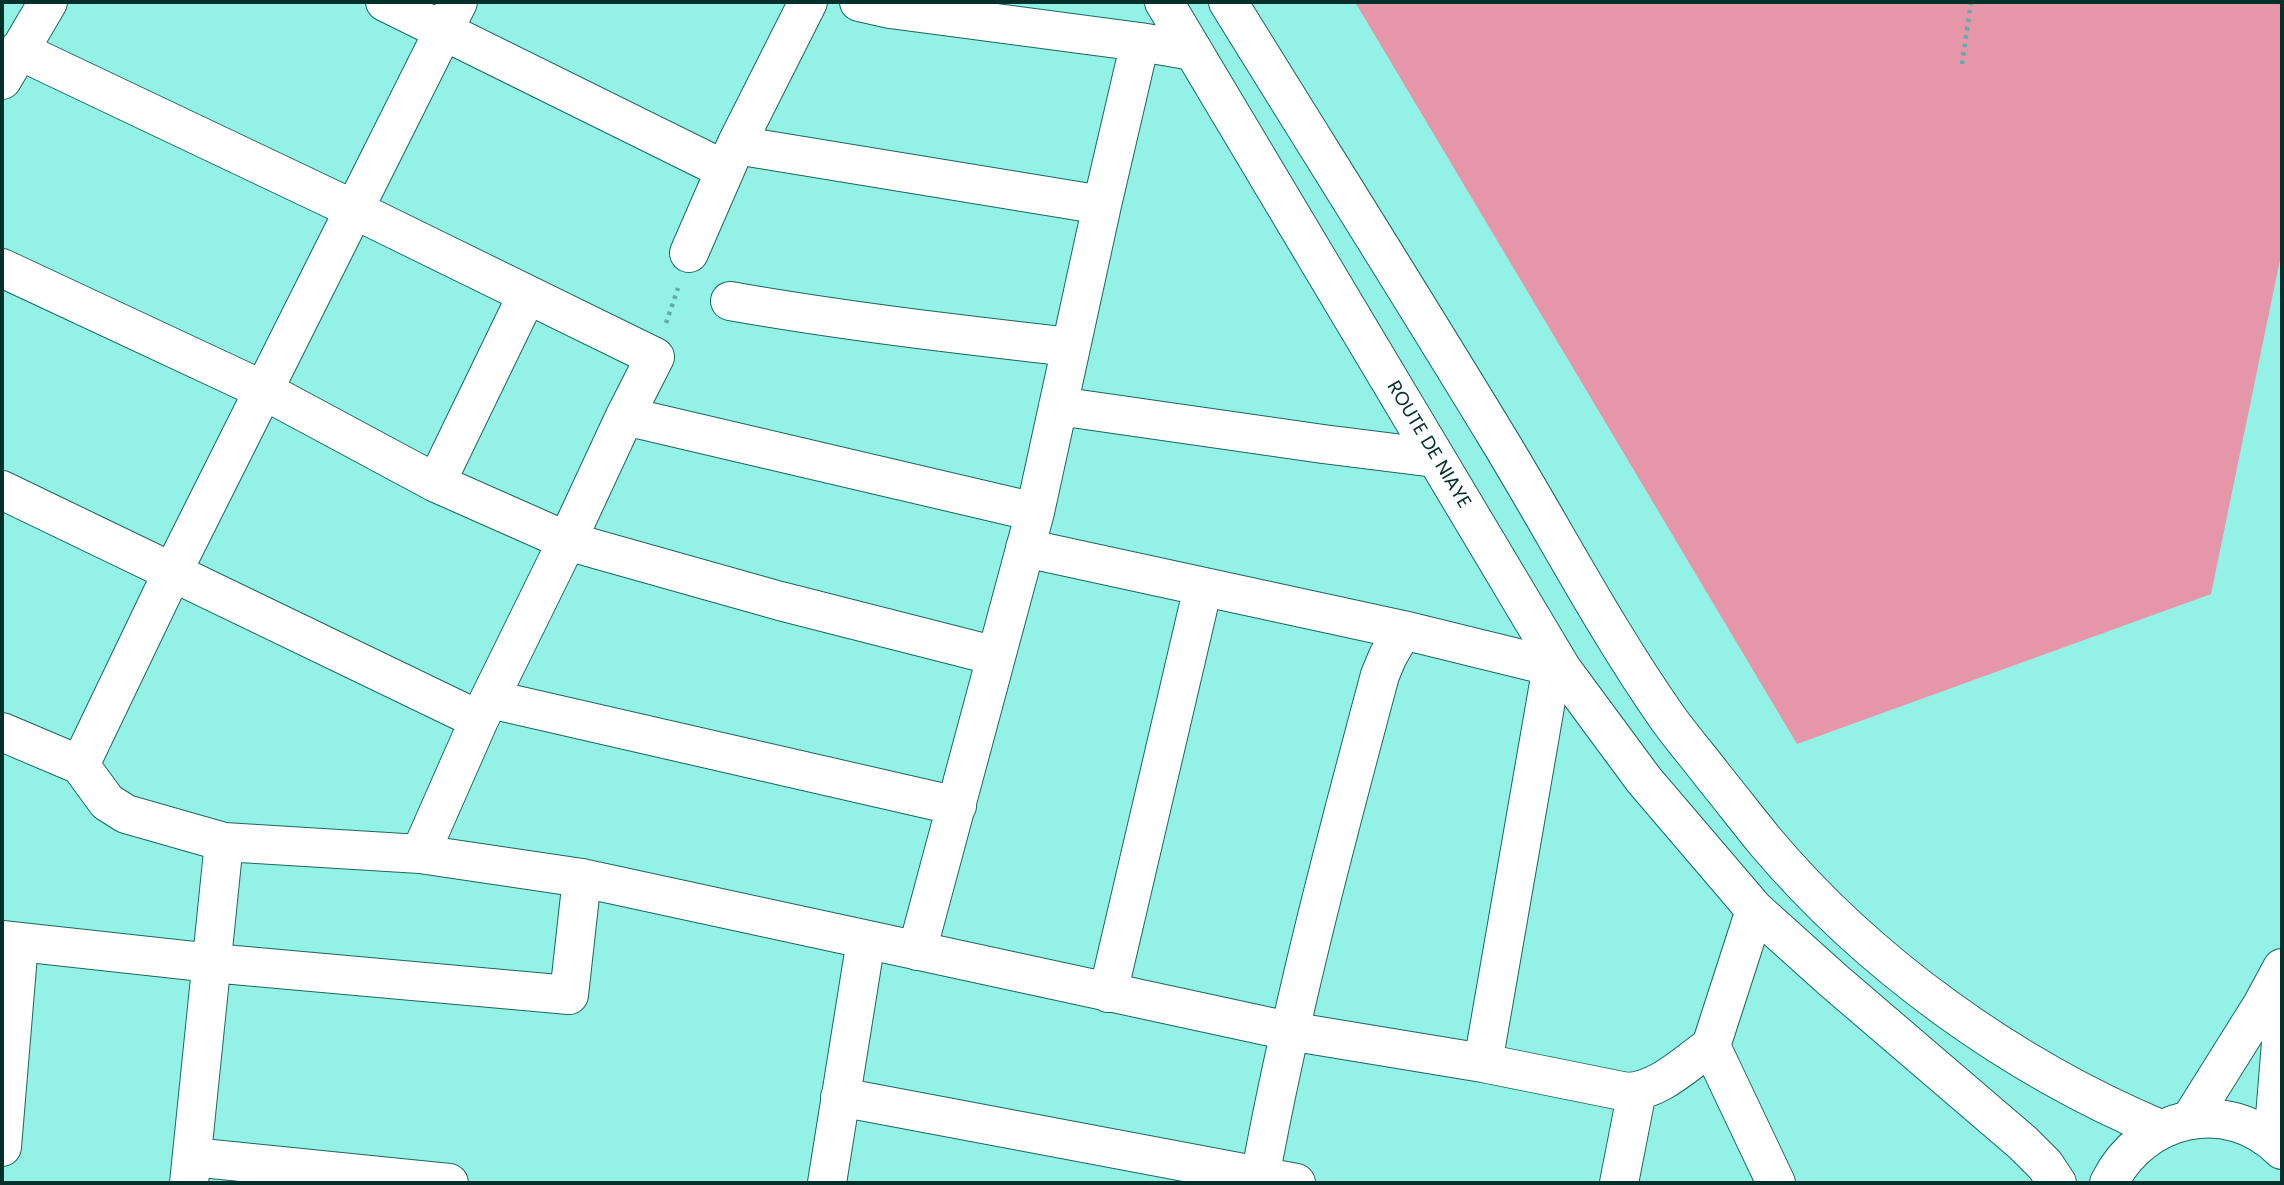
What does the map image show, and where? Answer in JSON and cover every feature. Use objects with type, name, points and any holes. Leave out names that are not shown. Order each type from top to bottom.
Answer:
[{"type":"street","points":[[48,2],[10,65],[355,210],[656,357],[625,416],[485,710],[421,854]]},
{"type":"street","points":[[385,2],[452,16],[731,158],[1102,205]]},
{"type":"street","points":[[689,253],[731,158],[808,2]]},
{"type":"street","points":[[859,2],[890,9],[1193,51]]},
{"type":"street","name":"ROUTE DE NIAYE","points":[[1164,2],[1557,667],[1644,780],[1755,910],[2023,1143],[2045,1165],[2057,1183]]},
{"type":"street","points":[[1228,2],[1497,436],[1642,680],[1669,719],[1766,842],[1861,938],[1921,989],[1991,1040],[2068,1087],[2175,1125]]},
{"type":"street","points":[[80,765],[172,573],[452,16]]},
{"type":"street","points":[[917,951],[1030,530],[1140,42]]},
{"type":"street","points":[[2,268],[263,390],[436,483],[567,541],[780,601],[996,656]]},
{"type":"street","points":[[436,483],[527,295]]},
{"type":"street","points":[[730,301],[899,328],[1070,346]]},
{"type":"street","points":[[1058,406],[1435,458]]},
{"type":"street","points":[[625,416],[1030,530],[1203,587],[1403,630],[1557,667],[1483,1063]]},
{"type":"street","points":[[2,490],[172,573],[485,710],[957,806]]},
{"type":"street","points":[[1108,993],[1203,587]]},
{"type":"street","points":[[841,1097],[1271,1181],[1289,1031],[1380,675],[1403,630]]},
{"type":"street","points":[[2,732],[80,765],[107,802],[126,814],[223,842],[421,854],[582,878],[1289,1031],[1483,1063],[1627,1092],[1656,1084],[1711,1046],[1755,910]]},
{"type":"street","points":[[223,842],[191,1170],[449,1183]]},
{"type":"street","points":[[2,1147],[10,942],[569,995],[582,878]]},
{"type":"street","points":[[827,1183],[866,940]]},
{"type":"street","points":[[2175,1125],[2262,1005],[2282,968]]},
{"type":"street","points":[[2278,1146],[2282,1030]]},
{"type":"street","points":[[1711,1046],[1776,1183]]},
{"type":"street","points":[[1619,1183],[1637,1091]]},
{"type":"street","points":[[2109,1183],[2117,1166],[2136,1144],[2175,1125],[2219,1119],[2248,1127],[2278,1146]]},
{"type":"path","points":[[1962,64],[1971,2]]},
{"type":"path","points":[[656,357],[689,253]]},
{"type":"shaded area","points":[[1355,2],[2282,2],[2282,250],[2211,594],[1797,744]]}]
